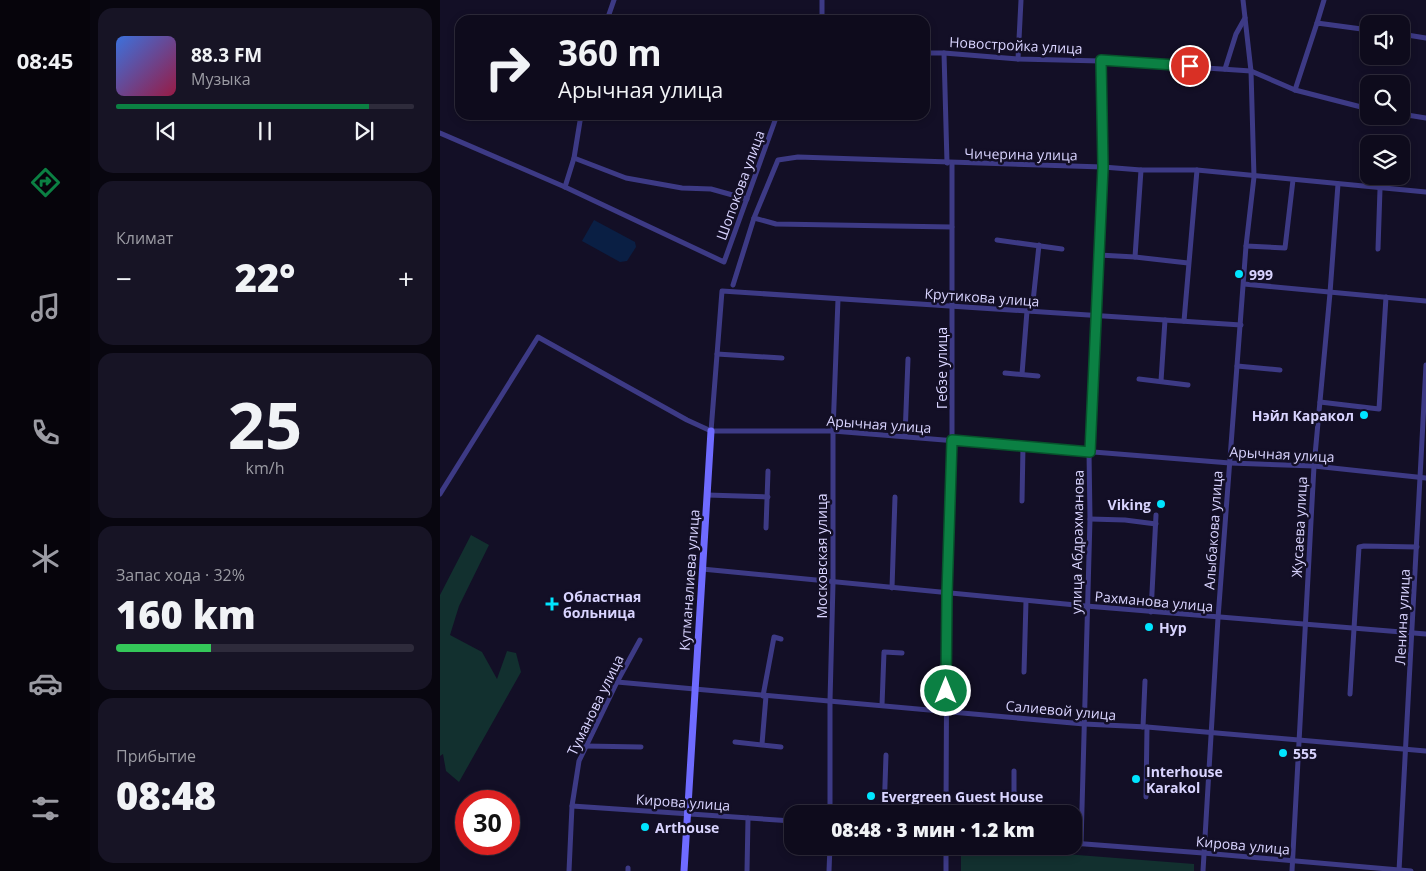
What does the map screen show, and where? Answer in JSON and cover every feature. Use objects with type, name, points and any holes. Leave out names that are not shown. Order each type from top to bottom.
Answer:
[{"type":"street","points":[[609,15],[614,0]]},
{"type":"street","points":[[822,0],[822,15]]},
{"type":"street","points":[[1018,59],[1021,0]]},
{"type":"street","points":[[1295,90],[1324,0]]},
{"type":"street","name":"Алыбакова улица","points":[[1202,871],[1218,618],[1246,246],[1254,177],[1251,71],[1244,1]]},
{"type":"street","points":[[1225,69],[1236,34],[1245,17]]},
{"type":"street","points":[[1317,23],[1360,29]]},
{"type":"street","points":[[1410,35],[1426,38]]},
{"type":"street","name":"Новостройка улица","points":[[930,53],[1018,59],[1101,60],[1251,71],[1295,90],[1360,106]]},
{"type":"street","name":"Гебзе улица","points":[[944,53],[950,163],[953,306],[952,440],[947,594],[946,805]]},
{"type":"street","name":"улица Абдрахманова","points":[[1081,805],[1090,519],[1090,452],[1103,167],[1101,60]]},
{"type":"street","points":[[1410,115],[1426,118]]},
{"type":"street","points":[[440,132],[565,187],[574,158],[580,120]]},
{"type":"street","name":"Шопокова улица","points":[[565,187],[724,262],[775,120]]},
{"type":"street","name":"Чичерина улица","points":[[733,285],[754,218],[778,160],[798,157],[1103,167],[1141,170],[1197,170],[1254,177],[1426,192]]},
{"type":"street","points":[[574,158],[626,178],[682,188],[711,189],[747,199]]},
{"type":"street","points":[[1135,257],[1141,170]]},
{"type":"street","points":[[1184,321],[1197,170]]},
{"type":"street","points":[[1246,246],[1285,248],[1293,180]]},
{"type":"street","name":"Жусаева улица","points":[[1292,871],[1314,466],[1338,184]]},
{"type":"street","points":[[1378,249],[1380,188]]},
{"type":"street","points":[[754,218],[776,224],[952,227]]},
{"type":"street","points":[[997,240],[1062,249]]},
{"type":"street","points":[[1022,374],[1039,245]]},
{"type":"street","points":[[1099,255],[1188,263]]},
{"type":"street","points":[[1244,284],[1426,301]]},
{"type":"street","name":"Крутикова улица","points":[[722,291],[1240,325]]},
{"type":"street","name":"Кутманалиева улица","points":[[684,871],[694,690],[722,291]]},
{"type":"street","points":[[1320,402],[1379,409],[1386,298]]},
{"type":"street","name":"Московская улица","points":[[830,805],[833,431],[838,299]]},
{"type":"street","points":[[1160,381],[1165,320]]},
{"type":"street","name":"Арычная улица","points":[[440,494],[538,337],[687,420],[711,431],[833,431],[1230,463],[1314,466],[1423,478]]},
{"type":"street","points":[[717,354],[782,358]]},
{"type":"street","points":[[905,436],[908,359]]},
{"type":"street","name":"Ленина улица","points":[[1399,870],[1417,547],[1423,478],[1426,364]]},
{"type":"street","points":[[1237,366],[1280,370]]},
{"type":"street","points":[[1004,372],[1038,376]]},
{"type":"street","points":[[1139,379],[1188,385]]},
{"type":"street","points":[[1022,501],[1023,446]]},
{"type":"street","points":[[766,528],[768,471]]},
{"type":"street","points":[[707,495],[768,497]]},
{"type":"street","points":[[892,588],[895,497]]},
{"type":"street","points":[[1151,612],[1156,515]]},
{"type":"street","points":[[1090,519],[1125,520],[1156,524]]},
{"type":"street","points":[[1350,694],[1359,548],[1364,546],[1417,547]]},
{"type":"street","name":"Рахманова улица","points":[[702,570],[1305,626],[1426,634]]},
{"type":"street","points":[[1024,672],[1026,600]]},
{"type":"street","points":[[762,744],[765,696],[774,637],[781,639]]},
{"type":"street","name":"Туманова улица","points":[[569,871],[572,806],[579,761],[616,682],[640,640]]},
{"type":"street","points":[[882,706],[884,652],[902,653]]},
{"type":"street","points":[[1145,681],[1146,797]]},
{"type":"street","name":"Салиевой улица","points":[[616,682],[1084,724],[1211,732],[1426,751]]},
{"type":"street","points":[[735,742],[781,747]]},
{"type":"street","points":[[585,746],[641,747]]},
{"type":"street","points":[[884,805],[886,755]]},
{"type":"street","points":[[1014,771],[1014,805]]},
{"type":"street","name":"Кирова улица","points":[[572,806],[784,820]]},
{"type":"street","points":[[747,871],[748,818]]},
{"type":"street","name":"Кирова улица","points":[[1082,844],[1203,852],[1292,862],[1411,871]]},
{"type":"street","points":[[829,871],[830,855]]},
{"type":"street","points":[[946,855],[946,871]]},
{"type":"green space","points":[[471,535],[489,545],[459,606],[450,635],[482,652],[497,679],[507,651],[516,653],[521,672],[459,782],[446,771],[443,754],[440,756],[440,595]]},
{"type":"green space","points":[[961,855],[1078,855],[1194,864],[1194,871],[961,871]]},
{"type":"water","points":[[594,220],[635,242],[636,247],[627,261],[620,262],[582,241]]},
{"type":"place","name":"999","points":[[1239,274]]},
{"type":"place","name":"Нэйл Каракол","points":[[1364,415]]},
{"type":"place","name":"Viking","points":[[1161,504]]},
{"type":"place","name":"Областная больница","points":[[552,604]]},
{"type":"place","name":"Нур","points":[[1149,627]]},
{"type":"place","name":"555","points":[[1283,753]]},
{"type":"place","name":"Interhouse Karakol","points":[[1136,779]]},
{"type":"place","name":"Evergreen Guest House","points":[[871,796]]},
{"type":"place","name":"Arthouse","points":[[645,827]]},
{"type":"route","points":[[946,691],[952,440],[1090,452],[1103,167],[1101,60],[1190,66]]}]
